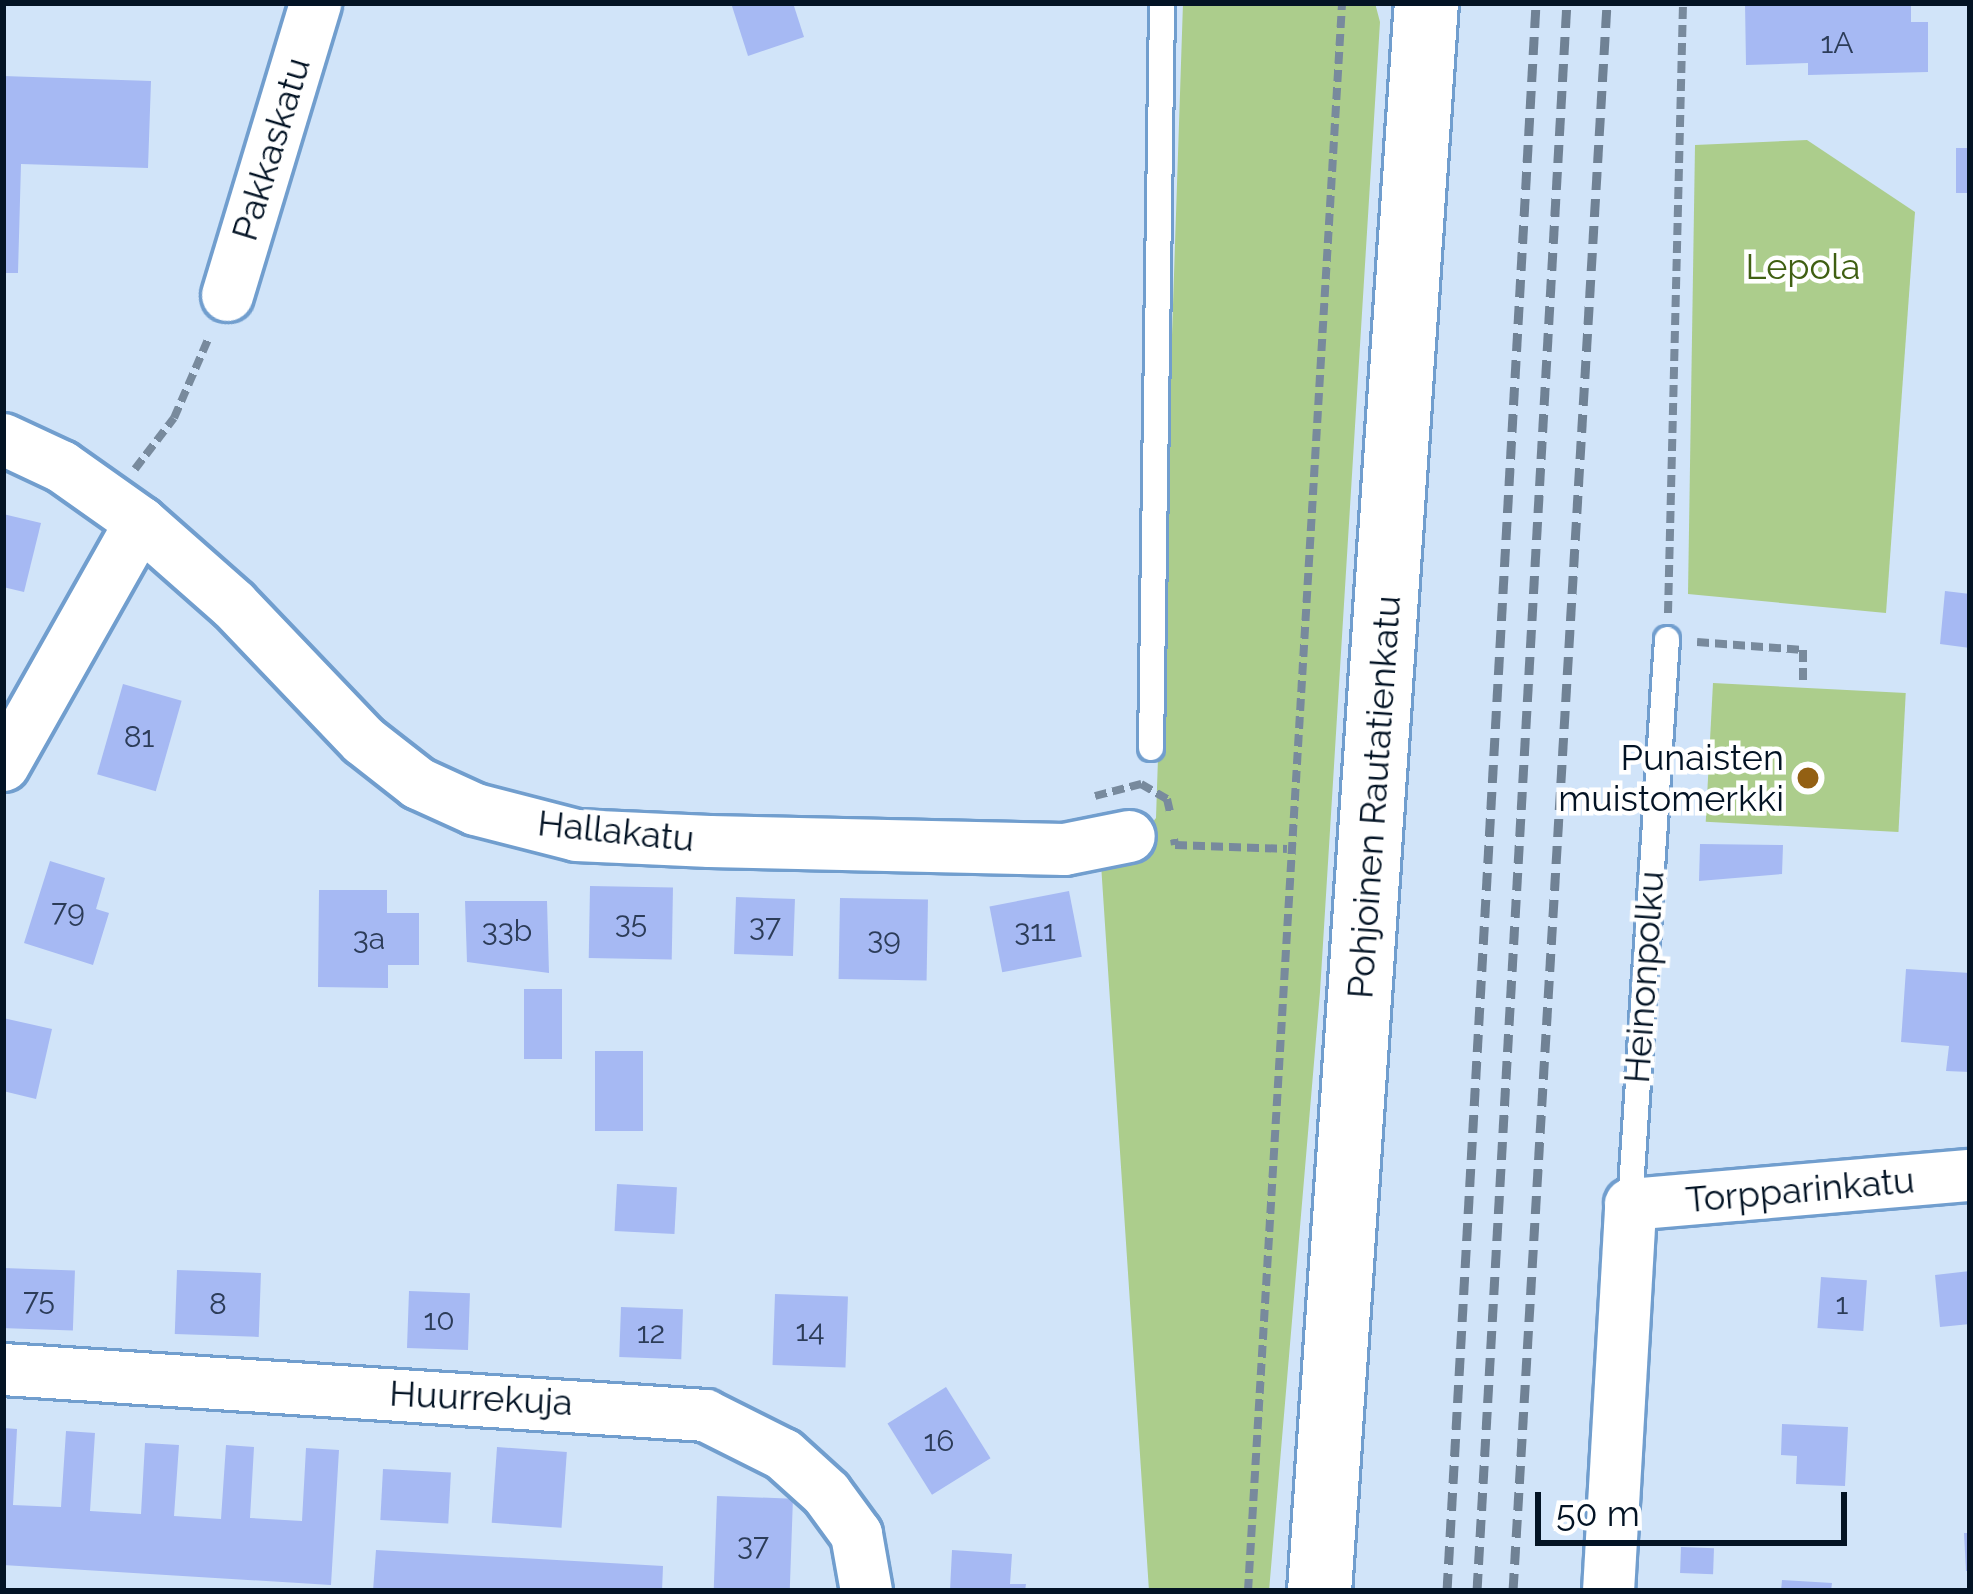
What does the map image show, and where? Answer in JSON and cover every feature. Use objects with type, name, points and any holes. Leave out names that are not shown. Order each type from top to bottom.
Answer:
[{"type":"street","name":"Pakkaskatu","points":[[227,295],[315,3]]},
{"type":"street","name":"Pohjoinen Rautatienkatu","points":[[1319,1591],[1426,3]]},
{"type":"street","name":"Hallakatu","points":[[3,439],[61,466],[124,513],[233,604],[363,740],[418,783],[475,809],[576,836],[958,850],[1064,849],[1129,836]]},
{"type":"street","points":[[3,765],[124,513]]},
{"type":"street","name":"Torpparinkatu","points":[[1630,1204],[1970,1175]]},
{"type":"street","name":"Heinonpolku","points":[[1608,1591],[1630,1204]]},
{"type":"street","name":"Huurrekuja","points":[[3,1369],[704,1415],[783,1454],[826,1493],[856,1534],[866,1591]]},
{"type":"lane","points":[[1151,748],[1162,3]]},
{"type":"lane","name":"Heinonpolku","points":[[1630,1204],[1667,639]]},
{"type":"path","points":[[1248,1591],[1287,849],[1320,452],[1342,3]]},
{"type":"path","points":[[1683,3],[1667,639],[1803,650],[1803,684]]},
{"type":"path","points":[[124,513],[175,418],[227,295]]},
{"type":"path","points":[[1086,803],[1104,788],[1141,784],[1167,799],[1175,845],[1287,849]]},
{"type":"green space","points":[[1183,3],[1375,3],[1380,22],[1320,992],[1269,1591],[1149,1591],[1101,864],[1125,856],[1156,818]]},
{"type":"green space","name":"Lepola","points":[[1807,140],[1915,212],[1886,613],[1688,594],[1695,145]]},
{"type":"green space","points":[[1713,683],[1906,693],[1898,832],[1706,822]]},
{"type":"building","points":[[731,3],[793,3],[804,37],[748,56]]},
{"type":"building","points":[[1745,3],[1911,5],[1911,22],[1928,22],[1928,72],[1808,75],[1808,63],[1746,65]]},
{"type":"building","points":[[3,76],[151,81],[148,168],[21,164],[18,273],[3,273]]},
{"type":"building","points":[[1956,148],[1970,148],[1970,193],[1956,193]]},
{"type":"building","points":[[3,514],[41,523],[24,592],[3,587]]},
{"type":"building","points":[[1945,591],[1970,594],[1970,648],[1940,644]]},
{"type":"building","points":[[123,684],[182,701],[156,791],[97,774]]},
{"type":"building","points":[[1700,844],[1783,845],[1782,874],[1699,881]]},
{"type":"building","points":[[50,861],[105,878],[96,909],[109,913],[93,965],[24,943]]},
{"type":"building","points":[[590,886],[673,887],[672,959],[589,958]]},
{"type":"building","points":[[319,890],[387,890],[387,913],[419,913],[419,965],[388,965],[388,988],[318,987]]},
{"type":"building","points":[[1069,891],[1082,957],[1002,972],[989,906]]},
{"type":"building","points":[[736,897],[795,899],[793,956],[734,954]]},
{"type":"building","points":[[840,898],[928,900],[927,981],[839,979]]},
{"type":"building","points":[[465,901],[547,901],[549,973],[467,962]]},
{"type":"building","points":[[1906,969],[1970,973],[1970,1072],[1946,1071],[1949,1046],[1901,1042]]},
{"type":"building","points":[[524,989],[562,989],[562,1059],[524,1059]]},
{"type":"building","points":[[3,1018],[52,1029],[36,1099],[3,1091]]},
{"type":"building","points":[[595,1051],[643,1051],[643,1131],[595,1131]]},
{"type":"building","points":[[617,1184],[677,1187],[674,1234],[615,1231]]},
{"type":"building","points":[[3,1268],[75,1271],[73,1330],[3,1328]]},
{"type":"building","points":[[177,1270],[261,1273],[259,1337],[175,1334]]},
{"type":"building","points":[[1970,1271],[1970,1324],[1940,1327],[1935,1275]]},
{"type":"building","points":[[1821,1277],[1867,1280],[1863,1331],[1817,1328]]},
{"type":"building","points":[[409,1291],[470,1293],[468,1350],[407,1348]]},
{"type":"building","points":[[775,1294],[848,1297],[845,1368],[773,1365]]},
{"type":"building","points":[[621,1307],[683,1309],[681,1359],[619,1357]]},
{"type":"building","points":[[946,1387],[991,1458],[932,1495],[887,1424]]},
{"type":"building","points":[[1782,1424],[1848,1427],[1845,1486],[1796,1484],[1797,1456],[1781,1455]]},
{"type":"building","points":[[3,1428],[17,1429],[13,1505],[61,1507],[66,1431],[95,1433],[90,1511],[141,1514],[145,1443],[179,1445],[174,1516],[221,1519],[226,1445],[254,1447],[250,1518],[302,1521],[306,1448],[339,1450],[331,1585],[3,1565]]},
{"type":"building","points":[[497,1447],[567,1452],[562,1528],[492,1523]]},
{"type":"building","points":[[383,1469],[451,1473],[448,1523],[380,1520]]},
{"type":"building","points":[[717,1496],[793,1499],[790,1591],[714,1591]]},
{"type":"building","points":[[1964,1533],[1970,1533],[1970,1571],[1966,1571]]},
{"type":"building","points":[[1681,1547],[1714,1548],[1713,1574],[1680,1573]]},
{"type":"building","points":[[376,1550],[663,1566],[662,1591],[373,1591]]},
{"type":"building","points":[[952,1550],[1012,1554],[1010,1584],[1026,1584],[1025,1591],[950,1591]]},
{"type":"building","points":[[1782,1580],[1832,1583],[1831,1591],[1781,1591]]},
{"type":"railway","points":[[1447,1591],[1536,3]]},
{"type":"railway","points":[[1477,1591],[1567,3]]},
{"type":"railway","points":[[1513,1591],[1607,3]]},
{"type":"place","name":"Punaisten muistomerkki","points":[[1808,778]]}]
